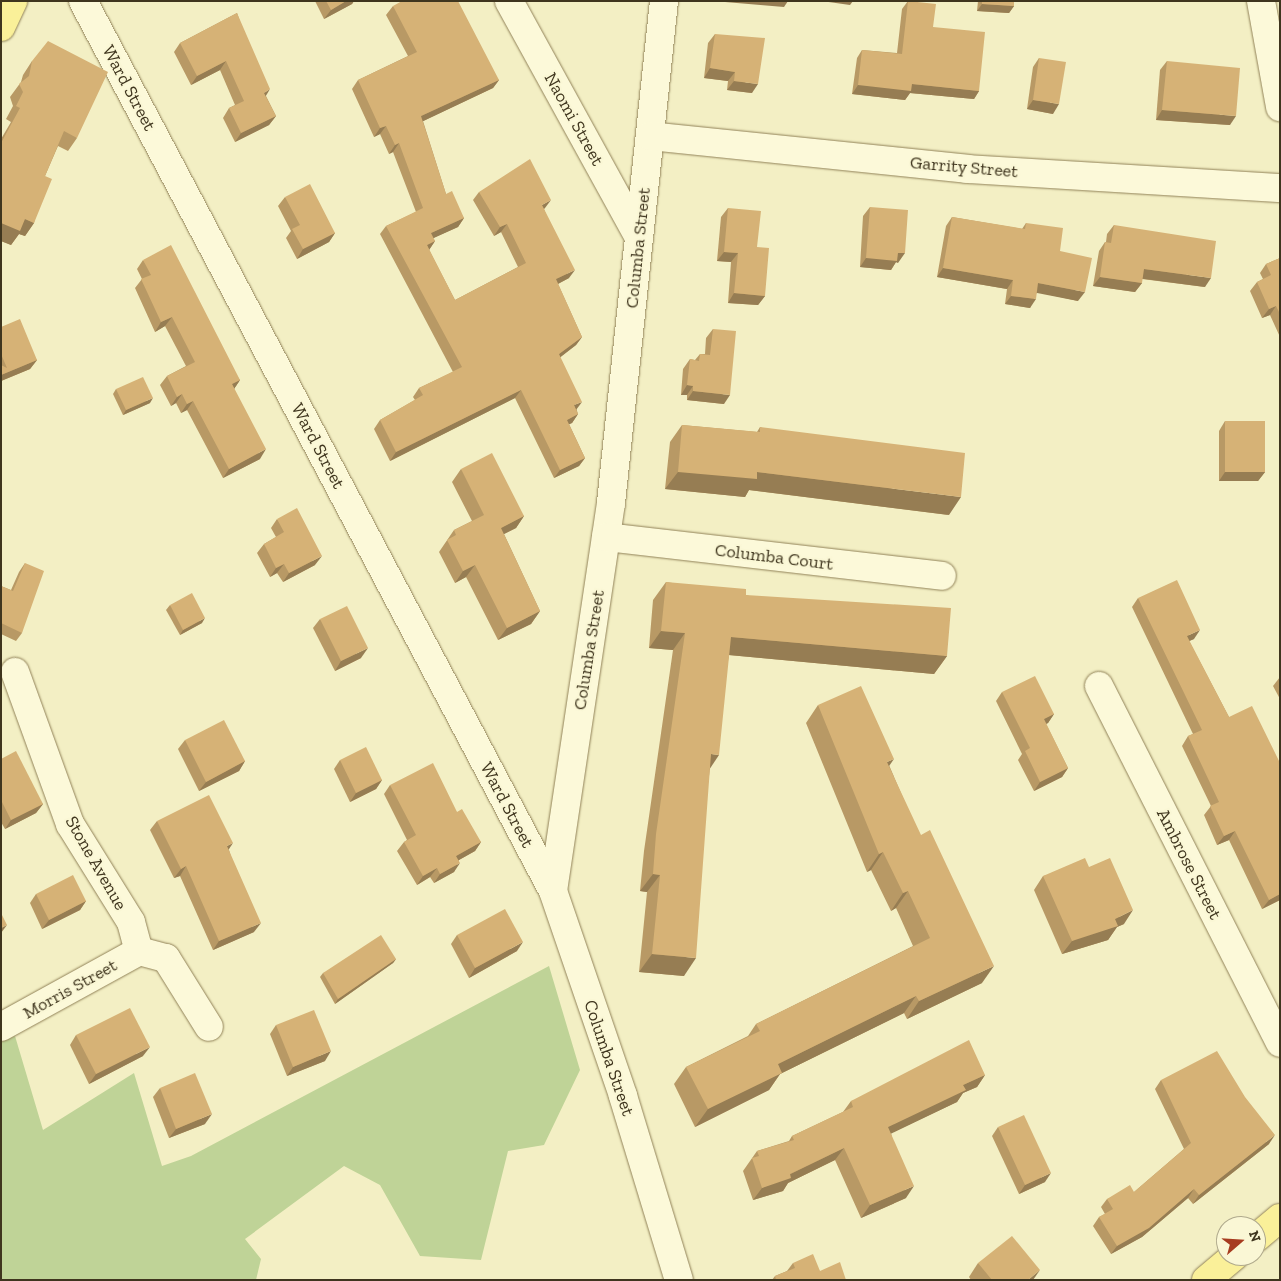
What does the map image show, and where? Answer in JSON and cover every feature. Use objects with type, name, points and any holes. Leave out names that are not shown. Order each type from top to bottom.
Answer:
[{"type":"main road","points":[[1,27],[13,1]]},
{"type":"main road","points":[[1266,1230],[1280,1218]]},
{"type":"main road","points":[[1206,1280],[1222,1266]]},
{"type":"street","name":"Ward Street","points":[[83,1],[553,891]]},
{"type":"street","name":"Naomi Street","points":[[509,1],[639,237]]},
{"type":"street","name":"Columba Street","points":[[664,1],[606,537],[553,891],[623,1096],[679,1280]]},
{"type":"street","points":[[1261,1],[1276,95]]},
{"type":"street","name":"Garrity Street","points":[[650,136],[967,169],[1280,188]]},
{"type":"street","name":"Columba Court","points":[[606,537],[942,576]]},
{"type":"street","name":"Stone Avenue","points":[[15,672],[70,824],[131,922],[139,951]]},
{"type":"street","name":"Ambrose Street","points":[[1099,686],[1280,1043]]},
{"type":"street","points":[[139,951],[166,958],[209,1027]]},
{"type":"street","name":"Morris Street","points":[[1,1027],[139,951]]},
{"type":"green space","points":[[549,966],[580,1070],[544,1145],[508,1151],[481,1260],[420,1256],[380,1185],[344,1166],[245,1239],[261,1259],[256,1280],[1,1280],[1,1042],[15,1036],[43,1130],[134,1073],[162,1166],[191,1156]]},
{"type":"building","points":[[326,1],[346,1],[331,10]]},
{"type":"building","points":[[402,1],[458,1],[499,80],[421,116],[446,194],[452,191],[464,218],[431,233],[435,241],[427,245],[455,300],[526,263],[507,224],[500,227],[479,192],[530,159],[551,200],[542,205],[575,270],[556,279],[582,337],[559,354],[582,402],[574,405],[578,414],[567,420],[585,458],[560,470],[521,390],[396,452],[380,420],[423,395],[419,388],[462,367],[386,226],[423,208],[399,143],[395,145],[386,126],[380,128],[358,80],[417,52],[393,6]]},
{"type":"building","points":[[908,1],[936,4],[933,27],[985,32],[979,91],[912,84],[911,91],[858,85],[862,50],[902,54]]},
{"type":"building","points":[[982,1],[1014,1],[1014,6],[982,4]]},
{"type":"building","points":[[237,13],[270,89],[264,93],[276,116],[241,133],[229,108],[244,101],[226,61],[197,76],[180,43]]},
{"type":"building","points":[[715,34],[765,38],[758,84],[734,81],[735,72],[710,68]]},
{"type":"building","points":[[48,41],[108,72],[77,138],[64,131],[45,176],[52,179],[34,223],[25,219],[20,231],[1,223],[1,143],[20,108],[16,106],[23,92],[19,84],[29,76],[32,61]]},
{"type":"building","points":[[1039,58],[1066,62],[1059,104],[1033,100]]},
{"type":"building","points":[[1167,61],[1240,68],[1236,116],[1162,110]]},
{"type":"building","points":[[310,184],[335,233],[303,249],[292,229],[300,225],[285,197]]},
{"type":"building","points":[[870,207],[908,210],[905,253],[898,253],[897,261],[866,258]]},
{"type":"building","points":[[728,208],[761,211],[757,247],[769,248],[765,296],[734,293],[738,253],[724,252]]},
{"type":"building","points":[[952,217],[1025,229],[1026,223],[1063,228],[1060,251],[1092,258],[1085,292],[1038,283],[1036,299],[1011,296],[1013,280],[943,268]]},
{"type":"building","points":[[1114,225],[1216,241],[1211,278],[1144,269],[1142,283],[1100,277],[1105,242],[1111,243]]},
{"type":"building","points":[[171,245],[240,380],[232,384],[266,449],[229,469],[193,401],[187,404],[182,394],[177,397],[167,376],[195,362],[172,317],[161,322],[141,279],[151,275],[143,260]]},
{"type":"building","points":[[1280,258],[1280,314],[1276,306],[1269,309],[1257,282],[1271,275],[1266,264]]},
{"type":"building","points":[[20,319],[37,360],[1,375],[1,365],[7,368],[1,354],[1,327]]},
{"type":"building","points":[[713,329],[736,331],[730,395],[693,391],[693,386],[687,385],[690,359],[699,361],[700,354],[710,355]]},
{"type":"building","points":[[143,377],[153,398],[126,410],[116,389]]},
{"type":"building","points":[[1225,421],[1265,421],[1265,472],[1225,472]]},
{"type":"building","points":[[682,425],[760,432],[760,427],[965,453],[961,497],[757,472],[757,479],[678,472]]},
{"type":"building","points":[[492,453],[524,516],[501,528],[540,611],[507,628],[475,565],[463,571],[447,540],[456,535],[454,530],[484,515],[461,469]]},
{"type":"building","points":[[297,508],[322,556],[289,573],[284,564],[276,568],[264,544],[284,532],[277,519]]},
{"type":"building","points":[[25,563],[44,571],[22,633],[1,623],[1,586],[13,591]]},
{"type":"building","points":[[1177,580],[1200,630],[1187,636],[1229,717],[1252,706],[1280,763],[1280,894],[1269,900],[1235,831],[1224,836],[1210,806],[1219,802],[1188,736],[1202,730],[1138,598]]},
{"type":"building","points":[[666,582],[746,589],[746,595],[951,608],[947,656],[731,637],[719,755],[711,754],[696,958],[652,954],[660,875],[653,874],[656,834],[685,633],[661,631]]},
{"type":"building","points":[[192,593],[205,618],[183,630],[170,605]]},
{"type":"building","points":[[347,606],[368,648],[341,661],[320,619]]},
{"type":"building","points":[[1035,676],[1054,714],[1044,719],[1068,768],[1040,782],[1025,751],[1030,748],[1002,692]]},
{"type":"building","points":[[861,686],[894,759],[887,762],[921,835],[930,830],[994,966],[919,1001],[916,996],[778,1064],[782,1073],[708,1109],[686,1067],[760,1031],[756,1024],[930,938],[908,891],[903,893],[883,852],[879,854],[818,705]]},
{"type":"building","points":[[224,720],[245,761],[206,782],[185,740]]},
{"type":"building","points":[[366,747],[382,780],[356,793],[340,760]]},
{"type":"building","points":[[16,751],[43,804],[11,820],[1,800],[1,759]]},
{"type":"building","points":[[433,763],[457,812],[462,809],[481,842],[456,856],[460,863],[440,874],[437,868],[423,876],[404,842],[416,835],[390,785]]},
{"type":"building","points":[[209,795],[233,843],[227,846],[261,923],[219,941],[186,866],[181,869],[157,821]]},
{"type":"building","points":[[1085,858],[1089,867],[1110,858],[1133,910],[1115,919],[1118,926],[1072,941],[1043,876]]},
{"type":"building","points":[[73,875],[86,901],[49,920],[36,894]]},
{"type":"building","points":[[505,909],[523,942],[475,968],[457,935]]},
{"type":"building","points":[[1,913],[7,925],[1,928]]},
{"type":"building","points":[[381,935],[396,959],[338,999],[323,973]]},
{"type":"building","points":[[130,1008],[150,1047],[96,1074],[76,1035]]},
{"type":"building","points":[[314,1010],[331,1051],[293,1067],[276,1025]]},
{"type":"building","points":[[969,1040],[985,1075],[963,1085],[966,1090],[888,1127],[914,1186],[870,1205],[844,1148],[790,1174],[791,1178],[762,1188],[752,1158],[759,1156],[757,1151],[794,1140],[792,1136],[853,1107],[851,1101]]},
{"type":"building","points":[[1217,1051],[1245,1097],[1275,1135],[1199,1195],[1194,1189],[1149,1228],[1117,1246],[1099,1217],[1113,1209],[1107,1199],[1130,1185],[1134,1192],[1191,1143],[1161,1080]]},
{"type":"building","points":[[195,1073],[212,1114],[176,1129],[160,1088]]},
{"type":"building","points":[[1024,1115],[1051,1173],[1025,1185],[998,1127]]},
{"type":"building","points":[[1012,1236],[1040,1270],[1028,1280],[992,1280],[978,1263]]},
{"type":"building","points":[[813,1254],[820,1271],[840,1262],[846,1280],[776,1280],[775,1276],[795,1268],[793,1263]]}]
